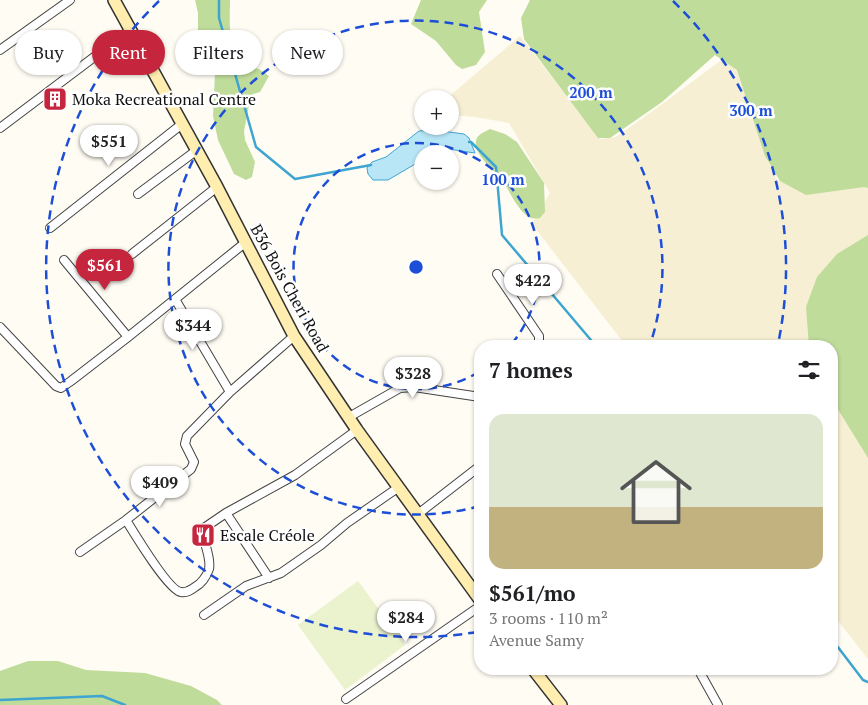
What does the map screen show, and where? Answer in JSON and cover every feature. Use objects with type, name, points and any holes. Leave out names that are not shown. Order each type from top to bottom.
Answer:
[{"type":"main road","name":"B36 Bois Cheri Road","points":[[114,0],[130,30]]},
{"type":"main road","name":"B36 Bois Cheri Road","points":[[155,75],[217,187],[294,336],[357,430],[474,592]]},
{"type":"main road","points":[[538,675],[561,705]]},
{"type":"street","points":[[0,50],[70,0]]},
{"type":"street","points":[[0,128],[92,59]]},
{"type":"street","points":[[50,228],[182,124]]},
{"type":"street","points":[[138,194],[197,150]]},
{"type":"street","points":[[132,254],[217,187]]},
{"type":"street","points":[[0,327],[56,386],[61,388],[246,242]]},
{"type":"street","points":[[64,260],[128,337]]},
{"type":"street","points":[[497,274],[539,336],[539,340]]},
{"type":"street","points":[[175,299],[230,392]]},
{"type":"street","points":[[80,552],[126,520],[191,469],[194,462],[186,444],[187,436],[230,392],[294,336]]},
{"type":"street","points":[[349,417],[400,388],[414,387],[474,396]]},
{"type":"street","points":[[126,520],[163,576],[174,589],[180,593],[188,592],[199,585],[209,570],[210,561],[202,531],[204,528],[226,513],[295,475],[357,430]]},
{"type":"street","points":[[418,514],[474,471]]},
{"type":"street","points":[[204,615],[246,586],[281,573],[321,546],[398,487]]},
{"type":"street","points":[[226,513],[269,578]]},
{"type":"street","points":[[346,699],[474,610]]},
{"type":"street","points":[[701,675],[718,705]]},
{"type":"shaded area","points":[[520,36],[600,139],[616,137],[724,58],[739,71],[766,157],[776,179],[804,192],[868,186],[868,238],[815,340],[621,340],[532,224],[550,193],[509,123],[459,116],[459,90],[457,90]]},
{"type":"shaded area","points":[[838,398],[868,447],[868,659],[838,621]]},
{"type":"green space","points":[[195,0],[230,0],[230,30],[198,30],[198,13]]},
{"type":"green space","points":[[421,0],[487,0],[479,12],[485,52],[476,65],[462,69],[456,65],[436,41],[411,24]]},
{"type":"green space","points":[[530,0],[868,0],[868,188],[806,195],[780,181],[765,156],[737,70],[715,55],[662,102],[610,138],[598,138],[524,39],[521,18]]},
{"type":"green space","points":[[262,71],[269,76],[260,92],[253,94],[250,100],[244,131],[245,140],[255,162],[252,177],[246,180],[234,174],[218,140],[213,116],[215,75],[262,75]]},
{"type":"green space","points":[[490,129],[505,134],[517,142],[544,183],[545,212],[540,218],[530,218],[527,216],[503,182],[481,157],[476,141],[478,137]]},
{"type":"green space","points":[[868,235],[868,458],[838,409],[838,340],[809,340],[806,307],[817,277],[837,254]]},
{"type":"green space","points":[[358,581],[405,645],[345,690],[298,625]]},
{"type":"green space","points":[[28,661],[58,661],[86,670],[145,673],[191,686],[217,700],[222,705],[0,705],[0,671]]},
{"type":"water","points":[[464,134],[469,138],[475,153],[459,151],[459,145],[414,145],[414,165],[388,180],[373,180],[368,174],[367,168],[372,162],[386,157],[414,135]]},
{"type":"waterway","points":[[219,0],[219,18],[256,147],[295,179],[371,165]]},
{"type":"waterway","points":[[469,142],[496,167],[502,235],[591,340]]},
{"type":"waterway","points":[[838,647],[863,680],[868,682]]},
{"type":"waterway","points":[[0,700],[102,696],[125,705]]},
{"type":"place","name":"Moka Recreational Centre","points":[[55,99]]},
{"type":"place","name":"Escale Créole","points":[[203,535]]}]
